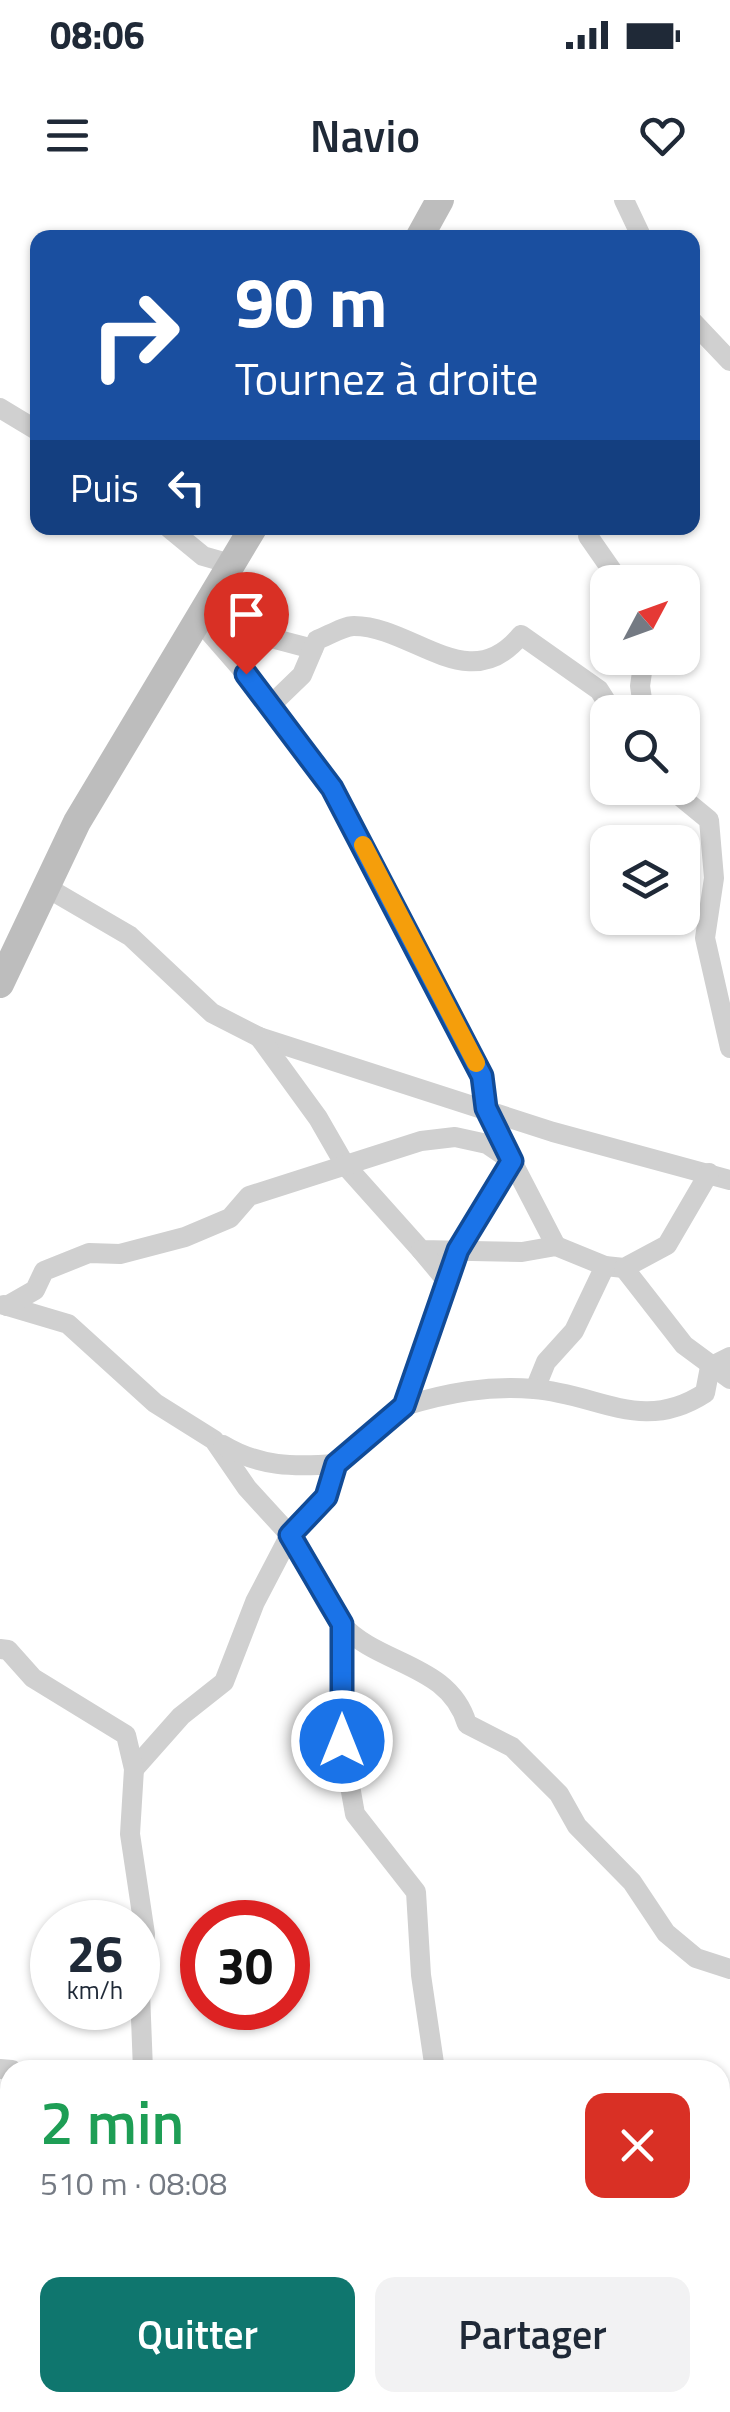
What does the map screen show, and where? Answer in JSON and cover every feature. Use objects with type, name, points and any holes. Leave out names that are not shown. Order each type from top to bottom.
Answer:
[{"type":"main road","points":[[423,230],[440,200]]},
{"type":"main road","points":[[0,984],[76,822],[249,535]]},
{"type":"street","points":[[624,200],[638,230]]},
{"type":"street","points":[[700,329],[730,361]]},
{"type":"street","points":[[0,408],[30,426]]},
{"type":"street","points":[[178,535],[204,556],[231,564]]},
{"type":"street","points":[[588,535],[608,565]]},
{"type":"street","points":[[198,619],[314,648]]},
{"type":"street","points":[[198,619],[272,704],[332,788],[421,952],[482,1076],[486,1108],[556,1246]]},
{"type":"street","points":[[272,704],[302,675],[317,640],[352,626],[398,636],[459,663],[508,651],[521,635],[602,695]]},
{"type":"street","points":[[691,805],[709,820],[714,878],[705,938],[730,1048]]},
{"type":"street","points":[[46,887],[130,936],[212,1013],[259,1037],[553,1132],[730,1180]]},
{"type":"street","points":[[259,1037],[318,1118],[344,1165],[446,1280]]},
{"type":"street","points":[[4,1305],[35,1290],[44,1272],[89,1252],[120,1254],[185,1237],[230,1218],[249,1196],[421,1142],[454,1138],[486,1144],[512,1161]]},
{"type":"street","points":[[404,1406],[458,1250],[512,1161]]},
{"type":"street","points":[[535,1389],[546,1362],[574,1330],[615,1267],[667,1245],[708,1173]]},
{"type":"street","points":[[420,1250],[522,1252],[556,1246],[615,1267],[684,1345],[730,1379]]},
{"type":"street","points":[[4,1305],[68,1324],[156,1402],[246,1458],[288,1468],[336,1464]]},
{"type":"street","points":[[710,1367],[730,1357]]},
{"type":"street","points":[[134,1769],[181,1716],[224,1682],[255,1602],[290,1535],[326,1497],[336,1464],[404,1406],[456,1390],[535,1389],[649,1412],[680,1409],[705,1393],[710,1367]]},
{"type":"street","points":[[214,1440],[247,1488],[290,1535],[342,1624],[406,1665],[429,1672],[461,1704],[467,1724],[512,1748],[559,1794],[577,1826],[632,1882],[666,1933],[696,1958],[730,1969]]},
{"type":"street","points":[[342,1624],[342,1741],[355,1814],[416,1892],[421,1975],[434,2060]]},
{"type":"street","points":[[2,1644],[33,1678],[126,1735],[134,1769],[130,1834],[145,1934],[140,1992],[143,2060]]},
{"type":"slow traffic","points":[[363,845],[476,1063]]},
{"type":"route","points":[[246,674],[332,788],[421,952],[482,1076],[486,1108],[512,1161],[458,1250],[404,1406],[336,1464],[326,1497],[290,1535],[342,1624],[342,1741]]}]
